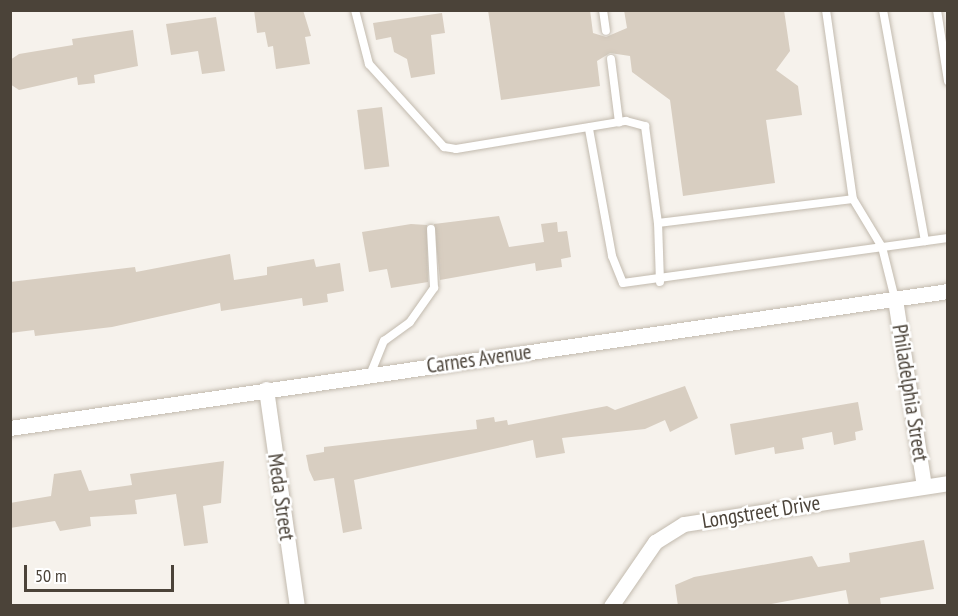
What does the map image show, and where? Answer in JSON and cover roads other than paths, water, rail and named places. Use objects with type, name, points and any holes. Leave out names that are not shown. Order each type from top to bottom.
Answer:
[{"type":"street","name":"Carnes Avenue","points":[[10,429],[266,389],[948,291]]},
{"type":"street","name":"Philadelphia Street","points":[[895,299],[924,486]]},
{"type":"street","name":"Meda Street","points":[[266,389],[297,606]]},
{"type":"street","name":"Longstreet Drive","points":[[611,606],[655,542],[684,524],[948,483]]},
{"type":"lane","points":[[355,10],[369,64],[444,147],[589,129],[619,122],[645,126],[658,223],[660,282]]},
{"type":"lane","points":[[603,10],[606,31]]},
{"type":"lane","points":[[826,10],[852,199],[882,247],[895,299]]},
{"type":"lane","points":[[883,10],[925,241]]},
{"type":"lane","points":[[937,10],[948,81]]},
{"type":"lane","points":[[611,59],[619,122]]},
{"type":"lane","points":[[589,129],[617,277],[633,286],[948,238]]},
{"type":"lane","points":[[658,223],[852,199]]},
{"type":"lane","points":[[370,375],[384,341],[410,322],[434,288],[431,229]]}]
